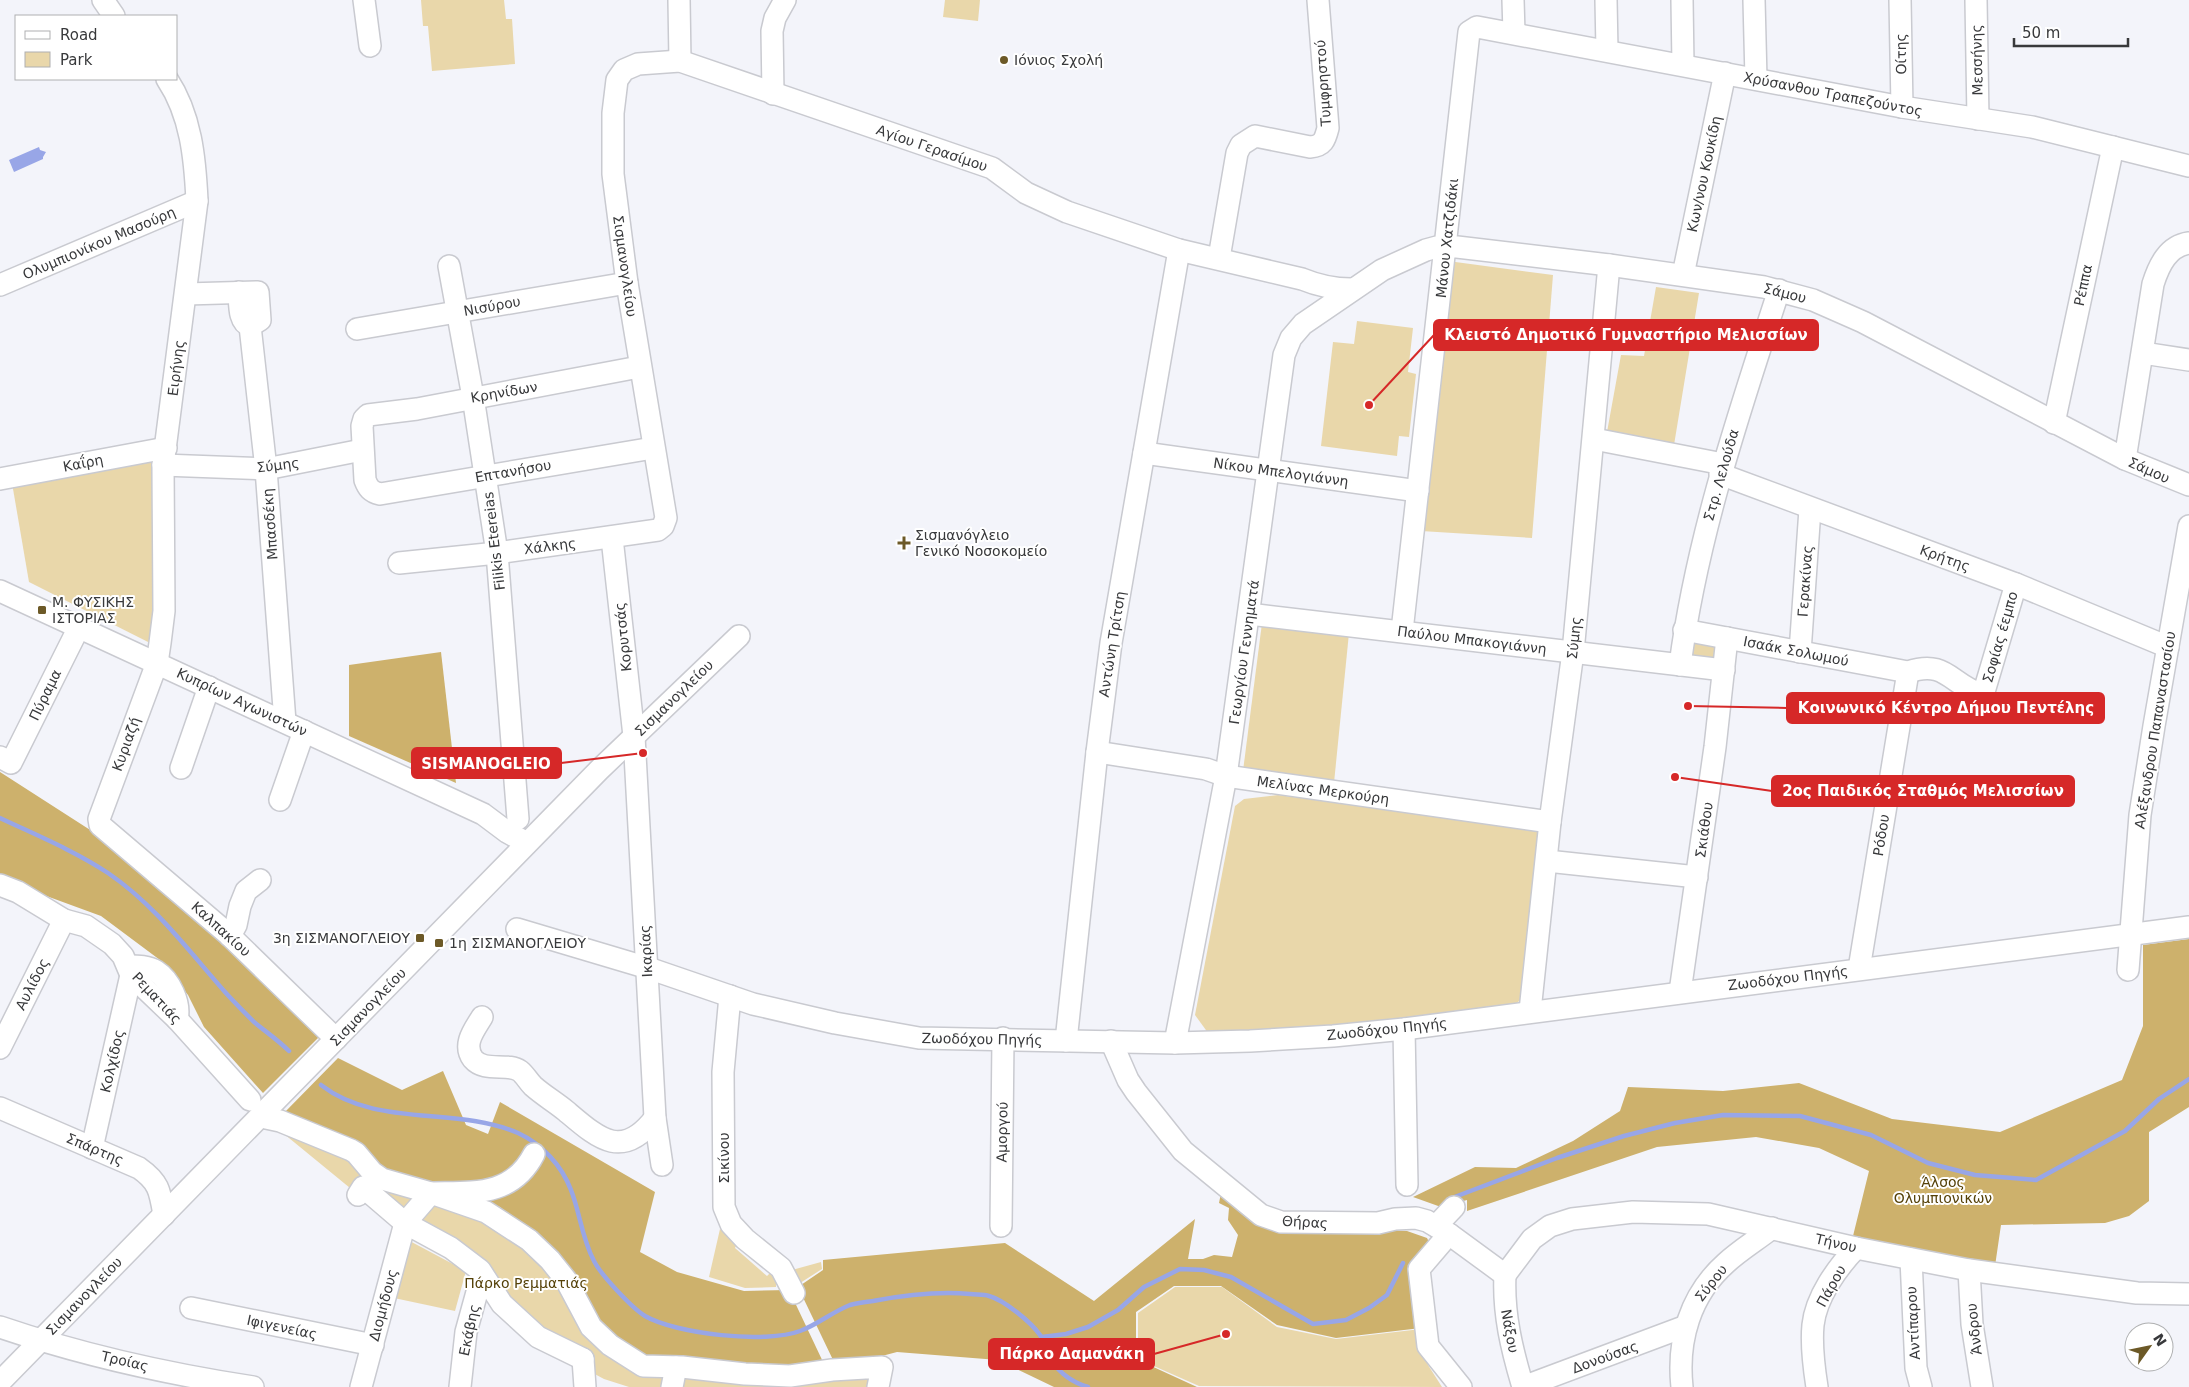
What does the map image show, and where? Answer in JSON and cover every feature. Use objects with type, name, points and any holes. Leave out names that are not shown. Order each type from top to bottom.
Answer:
[{"type":"street","points":[[103,0],[113,15]]},
{"type":"street","points":[[364,0],[370,46]]},
{"type":"street","points":[[679,0],[680,61]]},
{"type":"street","points":[[773,94],[772,32],[775,18],[785,0]]},
{"type":"street","name":"Τυμφρηστού","points":[[1219,258],[1237,153],[1241,145],[1255,136],[1317,146],[1326,137],[1328,128],[1318,0]]},
{"type":"street","points":[[1513,0],[1514,32]]},
{"type":"street","points":[[1606,0],[1607,50]]},
{"type":"street","points":[[1682,0],[1684,65]]},
{"type":"street","points":[[1754,0],[1756,79]]},
{"type":"street","name":"Οίτης","points":[[1900,0],[1902,107]]},
{"type":"street","name":"Μεσσήνης","points":[[1976,0],[1978,119]]},
{"type":"street","name":"Χρύσανθου Τραπεζούντος","points":[[1477,27],[1514,32],[1902,107],[2032,127],[2189,166]]},
{"type":"street","name":"Μάνου Χατζιδάκι","points":[[1402,631],[1469,32],[1477,27]]},
{"type":"street","name":"Αγίου Γερασίμου","points":[[680,61],[992,168],[1026,194],[1067,212],[1179,250],[1302,279],[1334,290],[1351,289]]},
{"type":"street","name":"Σισμανογλείου","points":[[612,538],[658,530],[665,522],[639,367],[613,174],[614,113],[617,80],[624,70],[633,65],[680,61]]},
{"type":"street","name":"Κων/νου Κουκίδη","points":[[1683,275],[1725,73]]},
{"type":"street","name":"Ειρήνης","points":[[157,663],[164,611],[164,456],[197,201],[195,167],[189,132],[177,95],[168,80]]},
{"type":"street","name":"Ρέππα","points":[[2054,423],[2113,148]]},
{"type":"street","name":"Ολυμπιονίκου Μασούρη","points":[[0,285],[197,201]]},
{"type":"street","points":[[2125,459],[2153,284],[2157,271],[2165,258],[2176,247],[2189,243]]},
{"type":"street","name":"Σάμου","points":[[1351,289],[1404,258],[1426,250],[1446,246],[1609,265],[1778,290],[1813,300],[1863,322],[2125,459],[2174,481],[2189,485]]},
{"type":"street","name":"Αντώνη Τρίτση","points":[[1066,1041],[1097,752],[1111,643],[1179,250]]},
{"type":"street","name":"Σύμης","points":[[1530,1011],[1550,822],[1573,652],[1609,265]]},
{"type":"street","name":"Filikis Etereias","points":[[449,266],[473,397],[497,553],[518,819]]},
{"type":"street","name":"Νισύρου","points":[[356,329],[627,283]]},
{"type":"street","name":"Γεωργίου Γεννηματά","points":[[1175,1043],[1226,776],[1284,355],[1291,338],[1304,324],[1351,289]]},
{"type":"street","name":"Στρ. Λελούδα","points":[[1680,665],[1684,630],[1708,517],[1721,469],[1778,290]]},
{"type":"street","name":"Μπασδέκη","points":[[186,294],[249,292],[242,319],[245,324],[250,326],[266,469],[285,722]]},
{"type":"street","points":[[2143,353],[2189,360]]},
{"type":"street","name":"Κρηνίδων","points":[[362,450],[362,426],[368,415],[417,409],[639,367]]},
{"type":"street","name":"Κρήτης","points":[[1594,439],[1721,469],[1810,509],[2016,584],[2168,647]]},
{"type":"street","name":"Επτανήσου","points":[[362,450],[365,480],[368,488],[374,493],[380,494],[653,448]]},
{"type":"street","name":"Σύμης","points":[[164,456],[266,469],[362,450]]},
{"type":"street","name":"Νίκου Μπελογιάννη","points":[[1144,453],[1418,491]]},
{"type":"street","name":"Καΐρη","points":[[0,479],[164,456]]},
{"type":"street","name":"Γερακίνας","points":[[1800,652],[1810,509]]},
{"type":"street","name":"Αλέξανδρου Παπαναστασίου","points":[[2128,970],[2140,815],[2189,526]]},
{"type":"street","name":"Χάλκης","points":[[399,563],[612,538]]},
{"type":"street","name":"Κορυτσάς","points":[[612,538],[634,736]]},
{"type":"street","name":"Σοφίας έεμπο","points":[[1908,672],[1930,667],[1938,668],[1970,691],[1983,695],[2016,584]]},
{"type":"street","name":"Κυπρίων Αγωνιστών","points":[[0,591],[210,687],[489,819],[506,832],[532,838]]},
{"type":"street","name":"Παύλου Μπακογιάννη","points":[[1249,614],[1724,670]]},
{"type":"street","name":"Πύραμα","points":[[6,760],[79,627]]},
{"type":"street","name":"Ισαάκ Σολωμού","points":[[1684,630],[1908,672]]},
{"type":"street","name":"Σισμανογλείου","points":[[0,1382],[164,1215],[256,1107],[336,1039],[501,869],[634,736],[739,636]]},
{"type":"street","name":"Σκιάθου","points":[[1680,992],[1697,877],[1727,638]]},
{"type":"street","name":"Κυριαζή","points":[[100,824],[99,819],[157,663]]},
{"type":"street","name":"Ρόδου","points":[[1859,969],[1908,672]]},
{"type":"street","points":[[181,768],[210,687]]},
{"type":"street","points":[[280,800],[304,731]]},
{"type":"street","name":"Ικαρίας","points":[[634,736],[655,1118],[662,1165]]},
{"type":"street","name":"Μελίνας Μερκούρη","points":[[1097,752],[1206,769],[1226,776],[1550,822]]},
{"type":"street","name":"Κυπρίων Αγωνιστών","points":[[489,819],[504,815],[518,819],[532,838]]},
{"type":"street","points":[[489,819],[502,848],[501,869]]},
{"type":"street","name":"Καλπακίου","points":[[100,824],[230,936],[336,1039]]},
{"type":"street","points":[[1547,861],[1697,877]]},
{"type":"street","points":[[230,936],[236,925],[240,906],[246,891],[260,880]]},
{"type":"street","name":"Ρεματιάς","points":[[0,885],[18,892],[64,920],[86,926],[118,950],[130,970],[256,1107]]},
{"type":"street","name":"Αυλίδος","points":[[0,1048],[64,920]]},
{"type":"street","name":"Ζωοδόχου Πηγής","points":[[517,928],[648,968],[730,996],[835,1023],[919,1038],[1003,1038],[1175,1043],[1333,1036],[1404,1029],[1530,1011],[2189,927]]},
{"type":"street","name":"Κολχίδος","points":[[92,1148],[130,970]]},
{"type":"street","name":"Σικίνου","points":[[730,996],[723,1072],[724,1207],[731,1224],[744,1239],[781,1268],[794,1292]]},
{"type":"street","points":[[482,1017],[469,1041],[473,1059],[480,1064],[518,1070],[532,1086],[597,1137],[607,1141],[626,1140],[647,1129],[655,1118]]},
{"type":"street","points":[[1404,1029],[1407,1184]]},
{"type":"street","name":"Αμοργού","points":[[1001,1226],[1003,1038]]},
{"type":"street","name":"Θήρας","points":[[1111,1042],[1128,1080],[1183,1151],[1260,1215],[1281,1222],[1378,1223],[1395,1219],[1416,1218],[1427,1221],[1442,1230],[1505,1274]]},
{"type":"street","points":[[256,1107],[266,1118],[280,1121],[351,1150],[382,1180],[431,1193],[486,1212],[529,1240],[550,1260],[566,1280],[591,1327],[610,1345],[643,1366],[674,1377],[716,1369],[743,1380],[832,1370],[882,1368],[878,1387]]},
{"type":"street","name":"Σπάρτης","points":[[0,1108],[138,1168],[148,1175],[159,1188],[164,1215]]},
{"type":"street","points":[[405,1223],[431,1193],[490,1190],[514,1180],[526,1170],[534,1154]]},
{"type":"street","points":[[358,1195],[363,1187],[405,1223],[451,1248],[482,1274],[502,1304],[538,1337],[583,1359]]},
{"type":"street","points":[[1454,1207],[1419,1269],[1428,1346],[1461,1387]]},
{"type":"street","name":"Τήνου","points":[[1505,1274],[1532,1239],[1550,1226],[1572,1219],[1633,1212],[1708,1214],[1856,1248],[1970,1270],[2137,1293],[2189,1294]]},
{"type":"street","name":"Διομήδους","points":[[361,1387],[405,1223]]},
{"type":"street","name":"Σύρου","points":[[1682,1387],[1680,1369],[1681,1344],[1696,1301],[1710,1280],[1726,1263],[1772,1228]]},
{"type":"street","name":"Πάρου","points":[[1817,1387],[1813,1325],[1818,1306],[1844,1260],[1856,1248]]},
{"type":"street","name":"Αντίπαρου","points":[[1911,1259],[1916,1368],[1921,1387]]},
{"type":"street","name":"Άνδρου","points":[[1970,1270],[1972,1324],[1986,1386]]},
{"type":"street","name":"Εκάβης","points":[[460,1387],[466,1332],[482,1274]]},
{"type":"street","name":"Νάξου","points":[[1505,1274],[1504,1296],[1507,1325],[1523,1387]]},
{"type":"street","name":"Ιφιγενείας","points":[[191,1308],[373,1345]]},
{"type":"street","name":"Δονούσας","points":[[1523,1387],[1686,1326]]},
{"type":"street","name":"Τροίας","points":[[0,1328],[40,1341],[146,1366],[253,1387]]},
{"type":"street","points":[[585,1387],[583,1359],[601,1337]]},
{"type":"green space","points":[[421,0],[504,0],[506,19],[512,19],[515,64],[432,71],[428,26],[423,26]]},
{"type":"green space","points":[[945,0],[980,0],[978,21],[943,17]]},
{"type":"green space","points":[[1448,261],[1553,275],[1532,538],[1421,531]]},
{"type":"green space","points":[[1656,287],[1699,293],[1674,445],[1607,432],[1621,355],[1644,356]]},
{"type":"green space","points":[[1357,321],[1413,328],[1408,372],[1416,374],[1409,437],[1399,436],[1397,456],[1321,446],[1333,342],[1354,344]]},
{"type":"green space","points":[[161,447],[156,646],[29,582],[12,483]]},
{"type":"green space","points":[[1262,623],[1349,633],[1334,783],[1243,771]]},
{"type":"green space","points":[[1689,638],[1721,644],[1718,661],[1686,655]]},
{"type":"green space","points":[[441,652],[456,783],[349,736],[349,665]]},
{"type":"green space","points":[[0,772],[98,835],[226,938],[319,1037],[263,1093],[204,1027],[188,995],[160,960],[101,916],[0,879]]},
{"type":"green space","points":[[1278,795],[1537,830],[1544,833],[1524,996],[1517,1003],[1328,1027],[1211,1037],[1195,1015],[1235,806],[1244,799]]},
{"type":"green space","name":"Άλσος Ολυμπιονικών","points":[[2189,939],[2189,1107],[2149,1132],[2149,1201],[2129,1216],[2105,1223],[2001,1225],[1995,1266],[1853,1236],[1869,1171],[1819,1148],[1756,1137],[1657,1147],[1467,1211],[1467,1200],[1441,1207],[1413,1197],[1475,1167],[1516,1168],[1573,1141],[1620,1111],[1628,1087],[1723,1091],[1799,1083],[1892,1119],[2000,1132],[2122,1080],[2143,1026],[2143,945]]},
{"type":"green space","points":[[338,1058],[402,1090],[443,1071],[466,1125],[488,1134],[500,1102],[655,1192],[640,1252],[677,1272],[744,1291],[789,1290],[824,1364],[766,1367],[645,1355],[611,1336],[556,1258],[529,1230],[500,1207],[385,1173],[284,1113]]},
{"type":"green space","name":"Πάρκο Ρεμματιάς","points":[[267,1120],[499,1209],[610,1337],[645,1356],[768,1369],[878,1360],[873,1387],[629,1387],[604,1379],[546,1348],[472,1269],[394,1224]]},
{"type":"green space","points":[[1221,1193],[1280,1226],[1407,1231],[1427,1238],[1433,1250],[1415,1272],[1413,1319],[1418,1322],[1421,1328],[1336,1338],[1277,1325],[1221,1286],[1174,1286],[1136,1312],[1136,1359],[1197,1387],[1054,1387],[998,1360],[897,1352],[878,1357],[834,1362],[798,1287],[823,1270],[823,1260],[1005,1243],[1094,1301],[1195,1219],[1188,1259],[1203,1259],[1214,1255],[1232,1257],[1238,1235],[1228,1220],[1229,1208],[1219,1203]]},
{"type":"green space","points":[[720,1229],[737,1244],[735,1248],[767,1276],[770,1273],[776,1278],[776,1287],[745,1288],[709,1277]]},
{"type":"green space","points":[[406,1239],[466,1271],[455,1311],[394,1298]]},
{"type":"green space","points":[[821,1262],[822,1269],[797,1285],[792,1270]]},
{"type":"green space","points":[[1175,1287],[1222,1287],[1277,1327],[1336,1339],[1421,1329],[1428,1365],[1442,1387],[1199,1386],[1138,1359],[1138,1313]]},
{"type":"water","points":[[39,147],[40,150],[46,152],[43,159],[14,172],[9,160]]},
{"type":"waterway","points":[[0,818],[82,858],[108,873],[125,886],[156,914],[254,1022],[289,1051]]},
{"type":"waterway","points":[[1452,1198],[1557,1158],[1624,1136],[1675,1123],[1723,1115],[1800,1116],[1871,1135],[1928,1163],[1975,1175],[2036,1180],[2125,1131],[2159,1099],[2189,1079]]},
{"type":"waterway","points":[[321,1085],[343,1098],[366,1107],[494,1125],[518,1133],[535,1143],[557,1164],[567,1181],[590,1253],[598,1267],[625,1299],[645,1316],[659,1322],[699,1332],[744,1337],[766,1337],[800,1331],[843,1308],[858,1303],[933,1293],[984,1295],[1002,1302],[1024,1318],[1041,1337],[1050,1358],[1058,1369],[1069,1378],[1088,1387]]},
{"type":"waterway","points":[[1042,1337],[1066,1334],[1088,1327],[1118,1310],[1144,1287],[1180,1269],[1204,1270],[1231,1277],[1313,1324],[1346,1320],[1369,1308],[1387,1295],[1403,1263]]},
{"type":"place","name":"Ιόνιος Σχολή","points":[[1004,60]]},
{"type":"place","name":"Κλειστό Δημοτικό Γυμναστήριο Μελισσίων","points":[[1369,405]]},
{"type":"place","name":"Σισμανόγλειο Γενικό Νοσοκομείο","points":[[904,543]]},
{"type":"place","name":"Μ. ΦΥΣΙΚΗΣ ΙΣΤΟΡΙΑΣ","points":[[42,610]]},
{"type":"place","name":"Κοινωνικό Κέντρο Δήμου Πεντέλης","points":[[1688,706]]},
{"type":"place","name":"SISMANOGLEIO","points":[[643,753]]},
{"type":"place","name":"2ος Παιδικός Σταθμός Μελισσίων","points":[[1675,777]]},
{"type":"place","name":"3η ΣΙΣΜΑΝΟΓΛΕΙΟΥ","points":[[420,938]]},
{"type":"place","name":"1η ΣΙΣΜΑΝΟΓΛΕΙΟΥ","points":[[439,943]]},
{"type":"place","name":"Πάρκο Δαμανάκη","points":[[1226,1334]]}]
